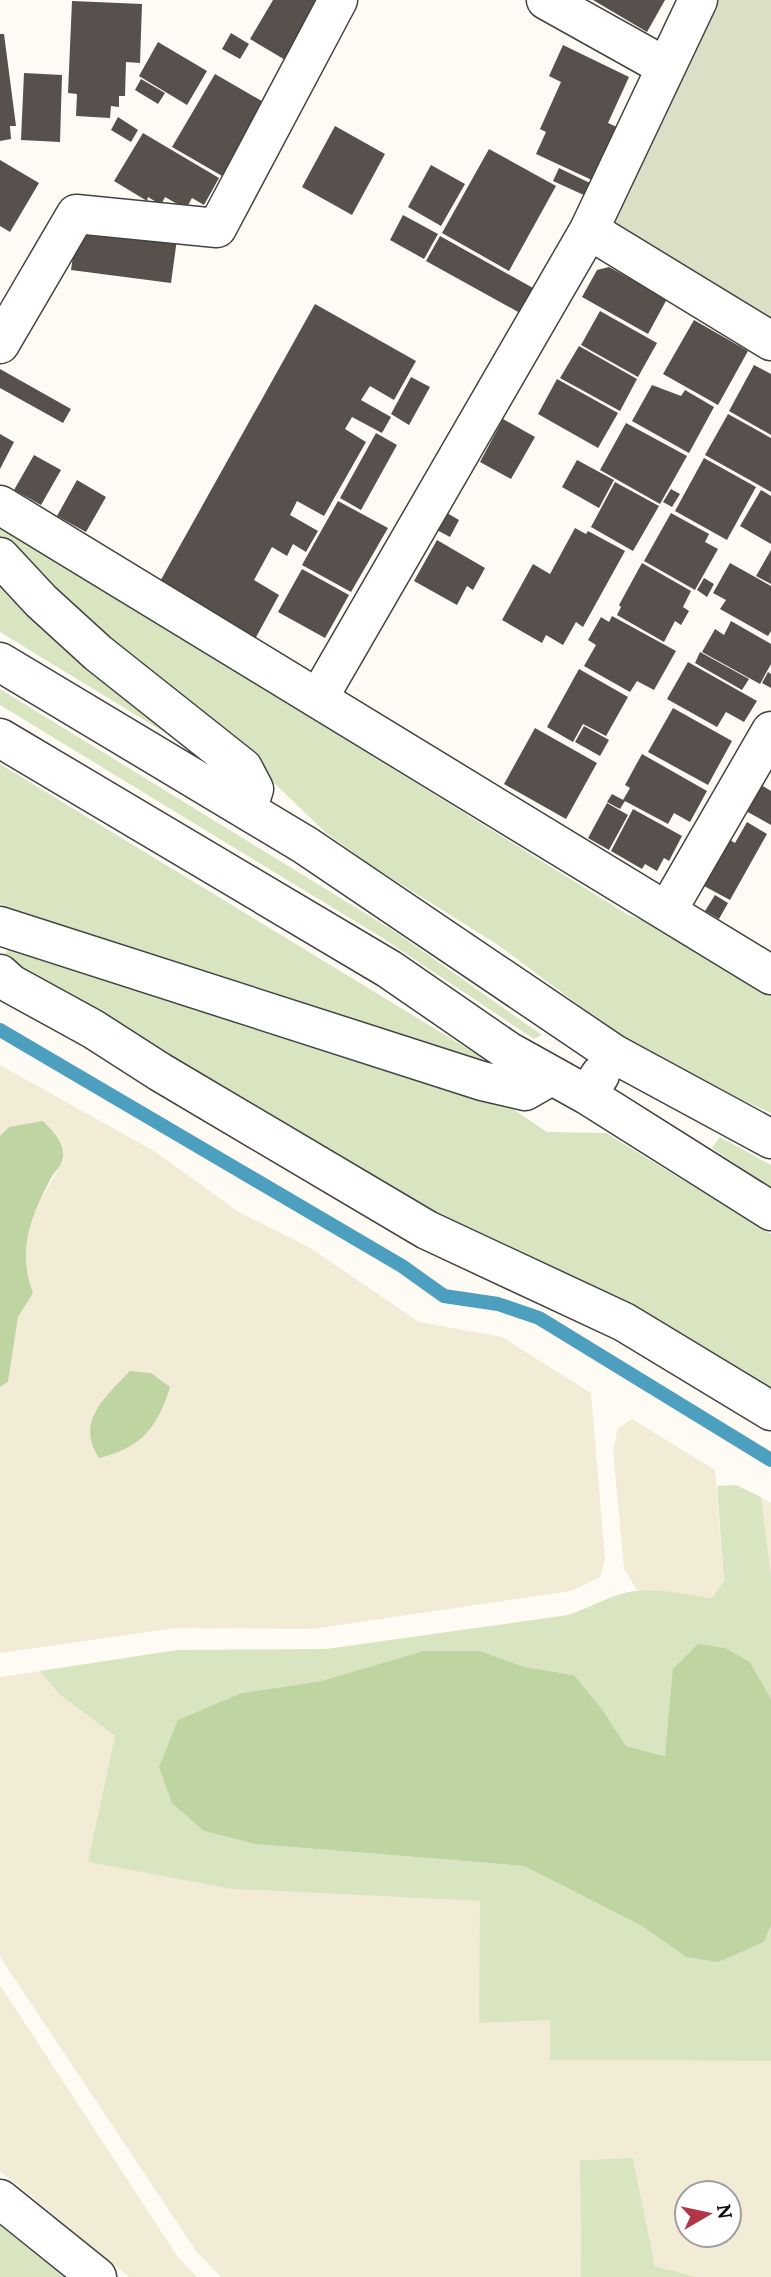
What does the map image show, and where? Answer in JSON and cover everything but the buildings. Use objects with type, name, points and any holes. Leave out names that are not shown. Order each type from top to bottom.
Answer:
[{"type":"street","points":[[0,344],[76,214],[218,228],[338,0]]},
{"type":"street","points":[[546,0],[666,68]]},
{"type":"street","points":[[320,697],[589,230],[698,0]]},
{"type":"street","points":[[589,230],[771,341]]},
{"type":"street","points":[[0,505],[320,697],[771,975]]},
{"type":"street","points":[[0,558],[98,653],[243,768],[254,789],[247,810]]},
{"type":"street","points":[[0,662],[305,845],[614,1054],[771,1139]]},
{"type":"street","points":[[667,911],[771,731]]},
{"type":"street","points":[[0,738],[389,969],[508,1051],[587,1095],[771,1212]]},
{"type":"street","points":[[0,926],[482,1081],[525,1091],[551,1076]]},
{"type":"street","points":[[0,974],[11,984],[93,1028],[183,1086],[427,1230],[624,1322],[771,1411]]},
{"type":"street","points":[[587,1095],[614,1054]]},
{"type":"street","points":[[0,2199],[97,2277]]},
{"type":"shaded area","points":[[0,1065],[154,1151],[239,1212],[309,1247],[419,1322],[502,1337],[591,1393],[605,1559],[600,1577],[571,1591],[312,1629],[176,1628],[0,1653],[0,1387],[8,1382],[18,1317],[33,1293],[25,1273],[24,1251],[33,1213],[64,1159],[9,1127],[0,1136]]},
{"type":"shaded area","points":[[632,1419],[715,1470],[724,1582],[712,1598],[637,1590],[624,1569],[613,1449],[618,1428]]},
{"type":"shaded area","points":[[761,1497],[771,1503],[771,1576]]},
{"type":"shaded area","points":[[40,1671],[59,1694],[115,1736],[89,1862],[232,1889],[481,1901],[550,2020],[550,2060],[771,2061],[771,2277],[697,2277],[655,2266],[633,2158],[580,2160],[581,2277],[221,2277],[196,2251],[0,1957],[0,1677]]},
{"type":"shaded area","points":[[0,1985],[178,2257],[197,2277],[129,2277],[0,2171]]},
{"type":"green space","points":[[719,0],[771,0],[771,319],[623,236],[613,219]]},
{"type":"green space","points":[[0,525],[630,916],[666,928],[771,991],[771,1113],[696,1080],[637,1048],[498,945],[369,864],[325,832],[270,779],[0,542]]},
{"type":"green space","points":[[0,572],[226,770],[0,632]]},
{"type":"green space","points":[[0,689],[394,931],[542,1035],[534,1039],[381,937],[0,705]]},
{"type":"green space","points":[[0,764],[483,1058],[479,1066],[0,904]]},
{"type":"green space","points":[[17,947],[504,1103],[547,1132],[606,1133],[771,1234],[771,1397],[462,1236],[4,959],[6,951]]},
{"type":"green space","points":[[43,1121],[60,1141],[63,1160],[43,1194],[28,1235],[26,1263],[33,1293],[18,1317],[8,1382],[0,1387],[0,1136],[9,1127]]},
{"type":"green space","points":[[720,1137],[771,1165],[771,1188],[712,1148]]},
{"type":"green space","points":[[130,1371],[151,1373],[170,1387],[160,1414],[146,1434],[126,1448],[99,1458],[92,1445],[92,1422],[103,1400]]},
{"type":"green space","points":[[736,1485],[761,1497],[771,1576],[771,1699],[750,1662],[671,1724],[666,1756],[626,1746],[602,1709],[574,1675],[525,1667],[480,1651],[423,1651],[321,1681],[242,1693],[204,1831],[255,1844],[524,1866],[642,1926],[686,1957],[764,1942],[771,1925],[771,2061],[550,2060],[550,2020],[479,2023],[480,1901],[232,1889],[88,1862],[115,1736],[59,1694],[40,1671],[177,1650],[326,1649],[568,1615],[618,1595],[644,1590],[712,1598],[724,1581],[717,1486]]},
{"type":"green space","points":[[698,1644],[725,1648],[750,1662],[771,1699],[771,1925],[764,1942],[718,1962],[686,1957],[642,1926],[524,1866],[255,1844],[204,1831],[172,1803],[159,1767],[178,1720],[242,1693],[321,1681],[423,1651],[480,1651],[525,1667],[574,1675],[602,1709],[626,1746],[665,1756],[673,1669]]},
{"type":"green space","points":[[633,2158],[655,2266],[697,2277],[581,2277],[580,2160]]},
{"type":"green space","points":[[0,2215],[75,2277],[0,2277]]},
{"type":"waterway","points":[[0,1030],[402,1266],[444,1296],[498,1304],[539,1318],[771,1460]]}]
